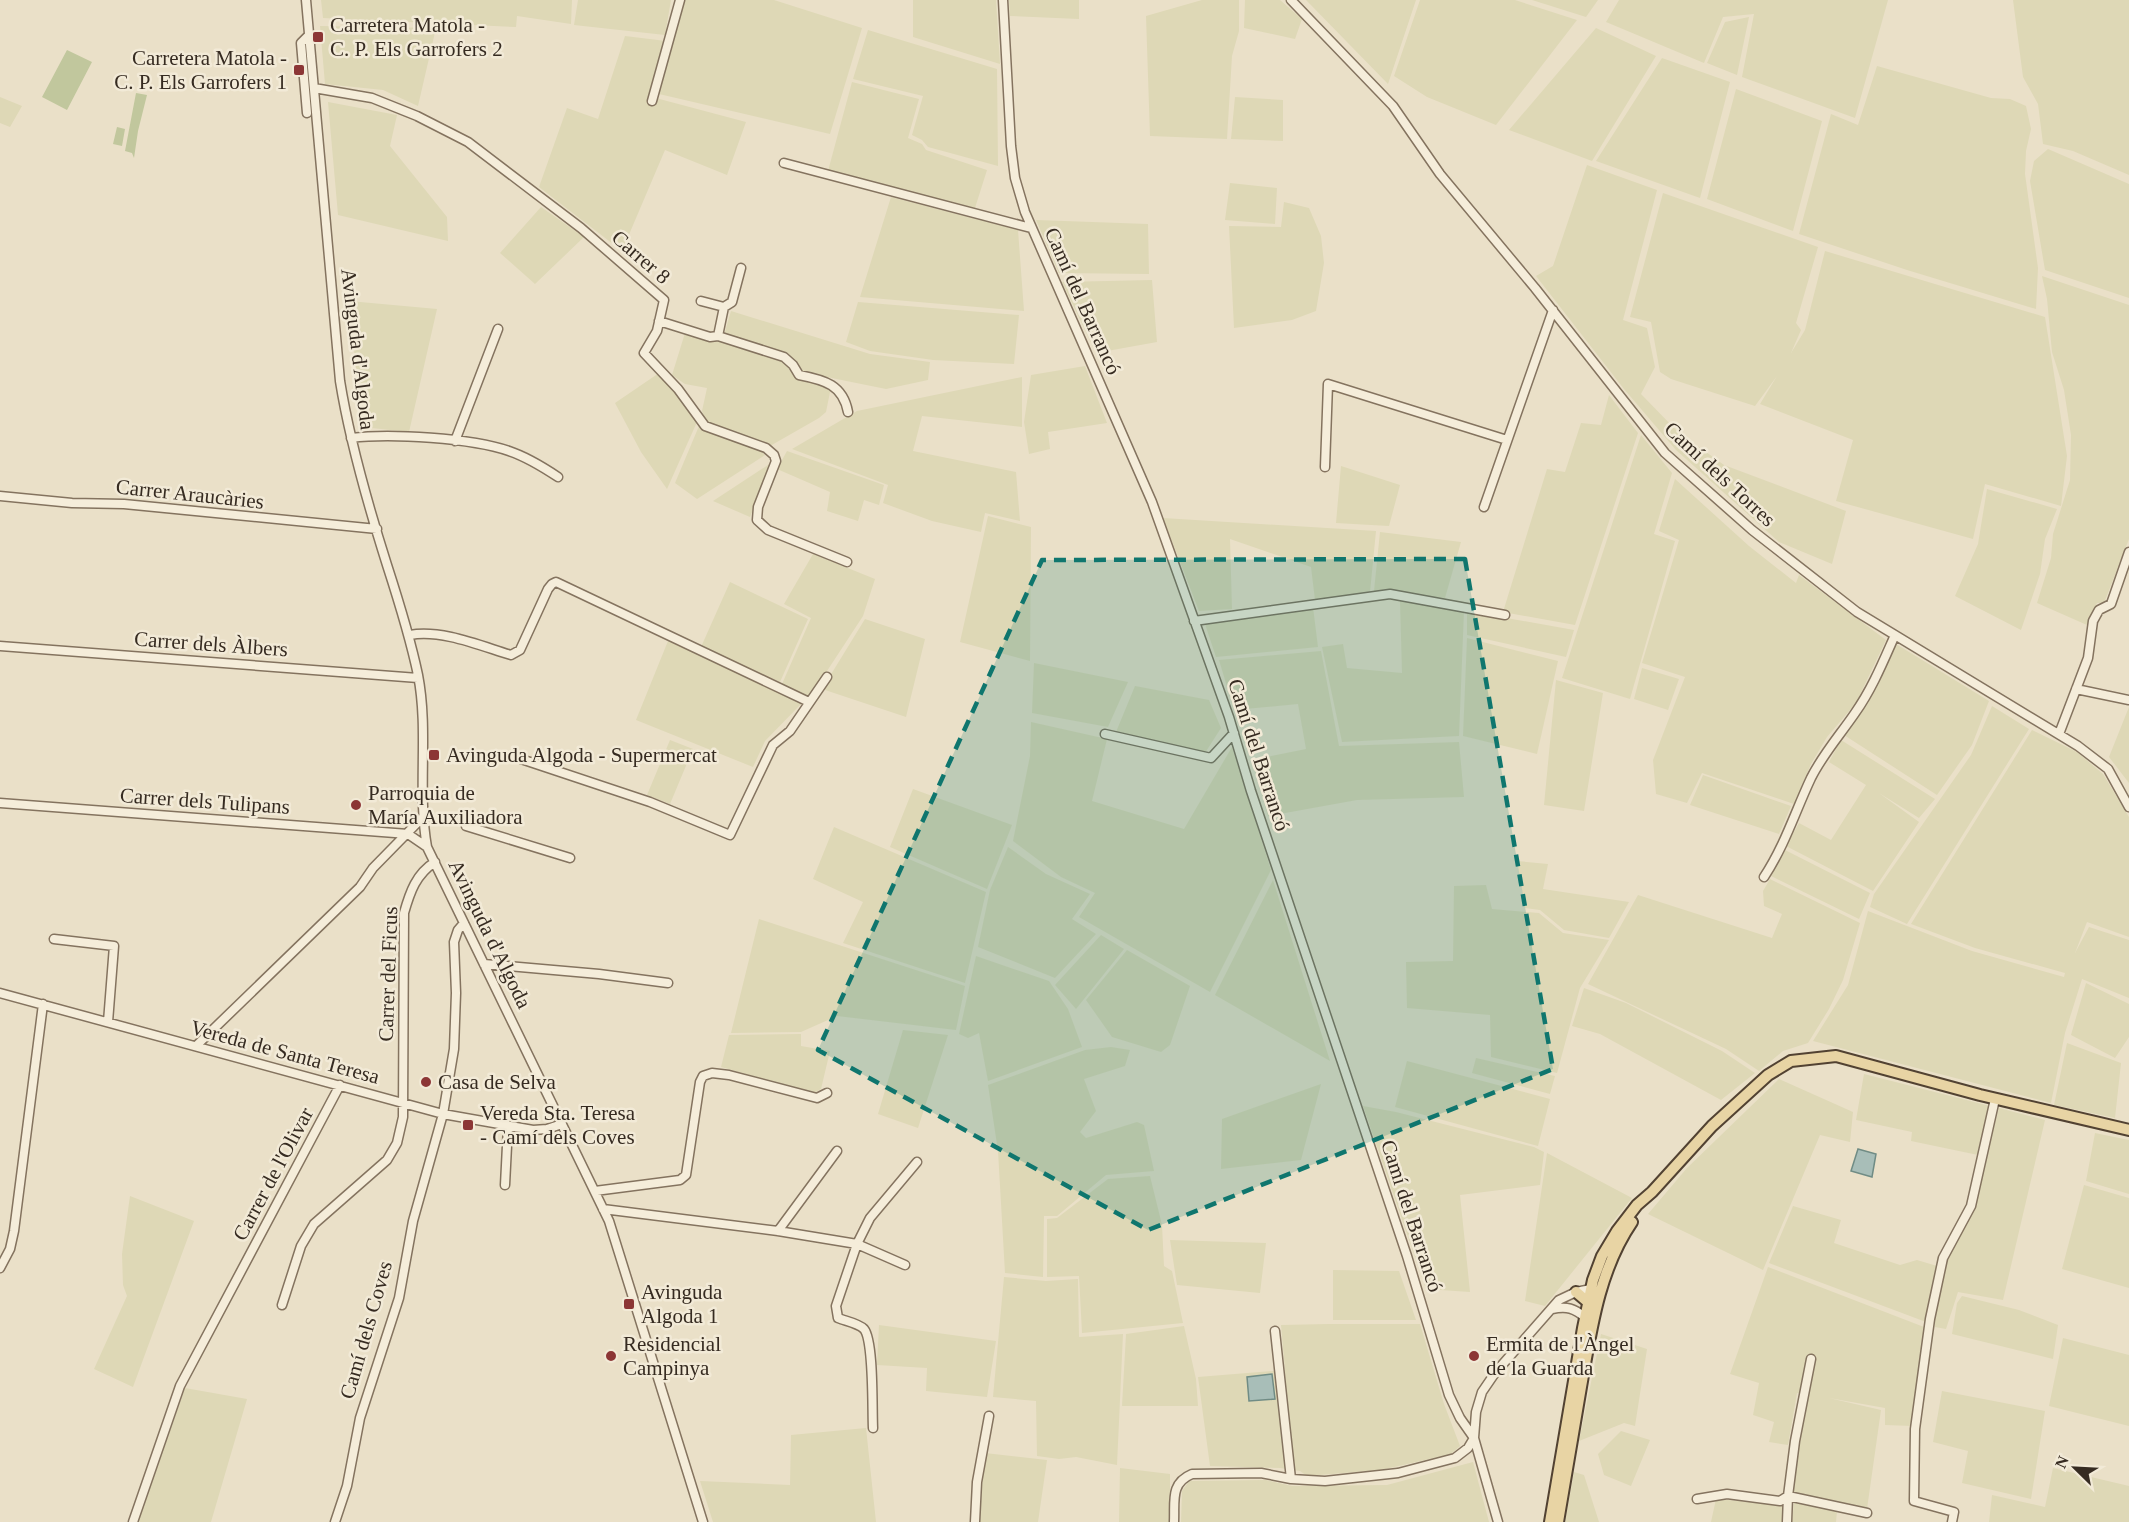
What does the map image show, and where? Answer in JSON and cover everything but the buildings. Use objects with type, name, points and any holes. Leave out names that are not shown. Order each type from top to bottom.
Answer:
[{"type":"main road","points":[[1554,1522],[1586,1318],[1602,1257],[1617,1231],[1637,1205],[1652,1192],[1712,1126],[1768,1075],[1791,1061],[1836,1056],[1995,1099],[2129,1130]]},
{"type":"main road","points":[[1554,1522],[1562,1498],[1590,1340],[1605,1273],[1625,1232],[1652,1192]]},
{"type":"main road","points":[[1590,1340],[1589,1303],[1613,1244],[1625,1232]]},
{"type":"main road","points":[[1576,1292],[1589,1303]]},
{"type":"main road","points":[[1575,1309],[1589,1303]]},
{"type":"street","name":"Avinguda d'Algoda","points":[[306,0],[339,370],[351,438],[376,529],[410,635],[418,678],[423,736],[422,818],[428,847],[603,1209],[624,1265],[703,1522]]},
{"type":"street","points":[[652,101],[680,0]]},
{"type":"street","name":"Camí del Barrancó","points":[[1003,0],[1013,168],[1025,212],[1152,502],[1234,732],[1403,1245],[1449,1395],[1460,1418],[1474,1438],[1498,1522]]},
{"type":"street","name":"Camí dels Torres","points":[[1291,0],[1393,106],[1440,174],[1553,310],[1665,453],[1752,530],[1857,612],[2078,746],[2108,769],[2129,807]]},
{"type":"street","points":[[307,113],[301,43],[309,35]]},
{"type":"street","name":"Carrer 8","points":[[314,88],[372,98],[417,116],[468,142],[581,228],[642,279],[664,300],[657,331],[644,353],[678,389],[705,426],[766,448],[777,461],[758,507],[757,520],[768,530],[847,562]]},
{"type":"street","points":[[784,163],[1031,228]]},
{"type":"street","points":[[718,336],[724,307],[732,302],[741,268]]},
{"type":"street","points":[[700,300],[724,307]]},
{"type":"street","points":[[1484,507],[1553,310]]},
{"type":"street","points":[[659,321],[710,337],[718,336],[784,357],[800,375],[834,386],[846,400],[848,412]]},
{"type":"street","points":[[455,441],[498,329]]},
{"type":"street","points":[[1325,467],[1328,384],[1507,440]]},
{"type":"street","points":[[351,438],[372,435],[455,441],[508,450],[536,462],[558,477]]},
{"type":"street","name":"Carrer Araucàries","points":[[0,496],[124,504],[376,529]]},
{"type":"street","points":[[2059,734],[2088,658],[2093,621],[2099,610],[2111,604],[2129,552]]},
{"type":"street","points":[[410,635],[438,634],[512,655],[516,654],[520,650],[548,589],[556,582],[809,702]]},
{"type":"street","points":[[1194,621],[1390,594],[1505,615]]},
{"type":"street","points":[[1764,877],[1790,830],[1811,778],[1831,744],[1861,704],[1895,635]]},
{"type":"street","name":"Carrer dels Àlbers","points":[[0,646],[418,678]]},
{"type":"street","points":[[521,759],[650,802],[730,835],[773,746],[790,731],[827,677]]},
{"type":"street","points":[[2076,689],[2129,700]]},
{"type":"street","points":[[1105,734],[1211,758],[1234,732]]},
{"type":"street","name":"Carrer dels Tulipans","points":[[0,803],[408,834],[428,847]]},
{"type":"street","points":[[196,1046],[360,887],[373,868],[422,818]]},
{"type":"street","points":[[466,826],[570,858]]},
{"type":"street","name":"Carrer del Ficus","points":[[282,1305],[301,1246],[314,1224],[387,1160],[401,1131],[404,913],[409,894],[417,878],[425,868],[435,862]]},
{"type":"street","name":"Camí dels Coves","points":[[335,1522],[347,1486],[360,1418],[399,1298],[413,1221],[443,1114],[454,1049],[456,993],[454,942],[458,930],[464,923]]},
{"type":"street","points":[[54,939],[114,946],[108,1022]]},
{"type":"street","points":[[484,964],[599,974],[668,983]]},
{"type":"street","name":"Vereda de Santa Teresa","points":[[0,993],[443,1114],[508,1126],[540,1129],[562,1124]]},
{"type":"street","points":[[0,1268],[10,1249],[14,1231],[43,1004]]},
{"type":"street","points":[[595,1191],[680,1180],[686,1175],[700,1082],[703,1076],[712,1073],[729,1075],[817,1098],[827,1093]]},
{"type":"street","name":"Carrer de l'Olivar","points":[[133,1522],[180,1386],[340,1085]]},
{"type":"street","points":[[1952,1522],[1953,1512],[1914,1501],[1915,1429],[1930,1319],[1942,1258],[1971,1206],[1995,1099]]},
{"type":"street","points":[[505,1185],[508,1126]]},
{"type":"street","points":[[778,1231],[837,1150]]},
{"type":"street","points":[[873,1428],[872,1382],[865,1331],[861,1327],[838,1318],[836,1306],[857,1244],[870,1218],[917,1162]]},
{"type":"street","points":[[603,1209],[778,1231],[857,1244],[905,1265]]},
{"type":"street","points":[[1174,1522],[1175,1490],[1181,1478],[1192,1474],[1261,1473],[1291,1479],[1324,1481],[1398,1473],[1455,1458],[1467,1448],[1474,1438],[1476,1412],[1482,1392],[1495,1373],[1559,1300],[1576,1292],[1592,1289]]},
{"type":"street","points":[[1551,1309],[1563,1307],[1575,1309],[1586,1318]]},
{"type":"street","points":[[1275,1331],[1291,1479]]},
{"type":"street","points":[[1787,1522],[1795,1441],[1811,1359]]},
{"type":"street","points":[[975,1522],[977,1482],[989,1416]]},
{"type":"street","points":[[1697,1499],[1727,1494],[1780,1501],[1788,1496],[1866,1513]]},
{"type":"highlighted area","points":[[1465,559],[1553,1069],[1148,1230],[818,1050],[1042,560]]},
{"type":"shaded area","points":[[321,0],[572,0],[571,24],[517,16],[516,27],[323,18]]},
{"type":"shaded area","points":[[578,0],[671,0],[665,35],[574,25]]},
{"type":"shaded area","points":[[684,0],[774,0],[862,28],[830,134],[659,94]]},
{"type":"shaded area","points":[[913,0],[996,0],[1000,64],[913,37]]},
{"type":"shaded area","points":[[1009,0],[1079,0],[1079,19],[1010,16]]},
{"type":"shaded area","points":[[1202,0],[1239,0],[1239,31],[1232,56],[1227,139],[1150,136],[1146,16]]},
{"type":"shaded area","points":[[1245,0],[1280,0],[1302,19],[1295,39],[1244,28]]},
{"type":"shaded area","points":[[1306,0],[1416,0],[1388,84]]},
{"type":"shaded area","points":[[1420,0],[1515,0],[1577,20],[1496,125],[1427,97],[1394,76]]},
{"type":"shaded area","points":[[1532,0],[1598,0],[1586,17]]},
{"type":"shaded area","points":[[1619,0],[1888,0],[1855,118],[1742,77],[1754,14],[1723,17],[1704,63],[1606,22]]},
{"type":"shaded area","points":[[2013,0],[2129,0],[2129,175],[2073,151],[2043,144],[2038,104],[2023,77]]},
{"type":"shaded area","points":[[1749,17],[1737,75],[1707,63],[1725,22]]},
{"type":"shaded area","points":[[320,26],[436,28],[418,106],[383,90],[325,84]]},
{"type":"shaded area","points":[[1596,28],[1656,56],[1592,161],[1509,130]]},
{"type":"shaded area","points":[[868,30],[997,69],[998,166],[928,147],[922,140],[912,135],[923,96],[853,79]]},
{"type":"shaded area","points":[[625,36],[666,41],[652,97],[746,122],[727,175],[665,150],[622,251],[539,187],[567,108],[598,119]]},
{"type":"shaded area","points":[[1662,58],[1730,82],[1700,198],[1596,161]]},
{"type":"shaded area","points":[[1877,66],[1991,98],[2010,99],[2026,106],[2031,129],[2026,151],[2025,174],[2038,268],[2036,309],[1799,234],[1831,114],[1858,125]]},
{"type":"shaded area","points":[[852,82],[919,99],[908,138],[922,144],[926,150],[987,170],[975,208],[828,171]]},
{"type":"shaded area","points":[[1736,89],[1822,121],[1793,231],[1707,199]]},
{"type":"shaded area","points":[[0,97],[22,106],[10,127],[0,123]]},
{"type":"shaded area","points":[[1235,97],[1283,100],[1283,141],[1231,139]]},
{"type":"shaded area","points":[[328,102],[397,115],[390,146],[447,217],[448,241],[338,215]]},
{"type":"shaded area","points":[[2048,149],[2129,184],[2129,298],[2045,270],[2030,181],[2034,161]]},
{"type":"shaded area","points":[[1587,165],[1657,190],[1623,320],[1647,328],[1655,367],[1641,394],[1677,431],[1724,465],[1846,511],[1832,564],[1779,542],[1676,450],[1624,389],[1536,276],[1553,266]]},
{"type":"shaded area","points":[[1230,183],[1277,188],[1275,224],[1225,220]]},
{"type":"shaded area","points":[[1663,193],[1818,247],[1796,323],[1801,330],[1791,353],[1805,330],[1825,251],[2045,317],[2067,456],[2061,506],[1985,484],[1973,539],[1836,501],[1853,440],[1760,404],[1777,376],[1755,406],[1671,379],[1660,372],[1651,322],[1630,317]]},
{"type":"shaded area","points":[[891,197],[1018,230],[1024,311],[860,297]]},
{"type":"shaded area","points":[[1284,202],[1309,208],[1321,236],[1324,263],[1316,311],[1292,320],[1234,328],[1229,226],[1281,227]]},
{"type":"shaded area","points":[[541,207],[584,237],[535,284],[500,253]]},
{"type":"shaded area","points":[[1036,220],[1148,224],[1149,274],[1059,273]]},
{"type":"shaded area","points":[[2042,276],[2129,305],[2129,539],[2104,603],[2097,603],[2087,625],[2037,603],[2051,558],[2053,534],[2070,480],[2071,435],[2064,390],[2052,352],[2047,299]]},
{"type":"shaded area","points":[[1152,280],[1157,342],[1096,353],[1062,282]]},
{"type":"shaded area","points":[[349,301],[437,309],[409,432],[362,427]]},
{"type":"shaded area","points":[[858,302],[1019,315],[1014,364],[933,360],[870,351],[846,342]]},
{"type":"shaded area","points":[[731,311],[870,354],[930,362],[928,380],[886,389],[802,372],[786,355],[724,335]]},
{"type":"shaded area","points":[[685,333],[713,341],[722,341],[783,361],[793,374],[831,387],[826,412],[770,446],[707,424],[702,411],[707,388],[685,384],[672,375]]},
{"type":"shaded area","points":[[1085,366],[1107,423],[1048,432],[1050,449],[1029,454],[1024,422],[1031,375]]},
{"type":"shaded area","points":[[659,373],[677,392],[697,422],[667,489],[641,452],[615,403]]},
{"type":"shaded area","points":[[1022,377],[1022,427],[922,416],[913,451],[1016,472],[1020,521],[985,513],[981,532],[932,521],[883,503],[888,485],[792,449],[857,411]]},
{"type":"shaded area","points":[[1609,395],[1638,433],[1575,625],[1503,612],[1547,469],[1565,472],[1581,423],[1601,425]]},
{"type":"shaded area","points":[[699,426],[701,430],[760,450],[765,455],[697,499],[675,483]]},
{"type":"shaded area","points":[[1641,435],[1672,473],[1654,534],[1675,541],[1630,699],[1562,678]]},
{"type":"shaded area","points":[[787,451],[884,485],[879,505],[864,500],[858,521],[827,511],[830,492],[777,469]]},
{"type":"shaded area","points":[[771,463],[750,517],[713,501]]},
{"type":"shaded area","points":[[1341,466],[1400,485],[1389,526],[1336,523]]},
{"type":"shaded area","points":[[1675,479],[1749,546],[1796,583],[1799,575],[1886,640],[1856,703],[1827,737],[1811,764],[1794,804],[1702,773],[1687,803],[1656,794],[1653,760],[1685,677],[1642,663],[1679,540],[1659,531]]},
{"type":"shaded area","points":[[1987,489],[2057,509],[2045,539],[2040,574],[2021,630],[1955,596],[1978,544]]},
{"type":"shaded area","points":[[988,516],[1031,527],[1030,661],[960,642]]},
{"type":"shaded area","points":[[1163,518],[1376,531],[1370,592],[1315,600],[1311,567],[1230,539],[1232,609],[1199,611]]},
{"type":"shaded area","points":[[1380,532],[1461,542],[1445,598],[1374,591]]},
{"type":"shaded area","points":[[813,554],[875,579],[863,616],[810,697],[782,684],[811,618],[784,604]]},
{"type":"shaded area","points":[[730,582],[808,619],[780,682],[701,647]]},
{"type":"shaded area","points":[[1400,601],[1464,611],[1459,736],[1342,742],[1322,647],[1343,644],[1347,668],[1402,673]]},
{"type":"shaded area","points":[[1313,607],[1318,647],[1216,657],[1205,624],[1239,616]]},
{"type":"shaded area","points":[[1467,611],[1574,630],[1566,657],[1467,635]]},
{"type":"shaded area","points":[[865,619],[925,639],[906,717],[822,689]]},
{"type":"shaded area","points":[[1467,638],[1558,661],[1537,754],[1463,736]]},
{"type":"shaded area","points":[[668,641],[803,702],[765,741],[753,767],[636,720]]},
{"type":"shaded area","points":[[1896,644],[1989,701],[1972,745],[1937,795],[1844,735],[1870,699]]},
{"type":"shaded area","points":[[1321,651],[1339,746],[1459,742],[1464,797],[1357,800],[1268,816],[1252,760],[1306,749],[1298,704],[1234,710],[1219,660]]},
{"type":"shaded area","points":[[1034,663],[1128,682],[1108,727],[1032,713]]},
{"type":"shaded area","points":[[1642,668],[1679,679],[1668,710],[1634,699]]},
{"type":"shaded area","points":[[1556,680],[1603,693],[1584,811],[1544,805]]},
{"type":"shaded area","points":[[1135,686],[1209,700],[1221,728],[1205,753],[1116,732]]},
{"type":"shaded area","points":[[1992,706],[2029,729],[1907,924],[1870,907],[1874,894],[1971,755]]},
{"type":"shaded area","points":[[2129,707],[2129,783],[2109,757]]},
{"type":"shaded area","points":[[1031,722],[1107,739],[1092,801],[1184,829],[1232,747],[1271,870],[1210,992],[1079,917],[1095,893],[1061,877],[1013,841],[1030,756]]},
{"type":"shaded area","points":[[2032,730],[2077,752],[2103,774],[2129,817],[2129,937],[2087,922],[2075,953],[2089,927],[2129,940],[2129,998],[2082,979],[2065,1033],[2051,1103],[1813,1041],[1848,985],[1868,911],[1972,951],[2064,977],[2065,973],[1975,948],[1911,924]]},
{"type":"shaded area","points":[[670,740],[693,749],[670,804],[647,795]]},
{"type":"shaded area","points":[[1841,740],[1935,799],[1919,818],[1879,793],[1919,822],[1873,891],[1786,846],[1799,823],[1831,840],[1866,785],[1829,762]]},
{"type":"shaded area","points":[[1703,775],[1791,806],[1779,834],[1690,805]]},
{"type":"shaded area","points":[[913,789],[1012,825],[987,889],[890,847]]},
{"type":"shaded area","points":[[834,827],[986,892],[965,983],[843,943],[863,902],[813,879]]},
{"type":"shaded area","points":[[1008,847],[1046,874],[1090,894],[1072,919],[1096,934],[1055,978],[978,947],[990,890]]},
{"type":"shaded area","points":[[1785,850],[1870,893],[1859,919],[1771,876]]},
{"type":"shaded area","points":[[1517,861],[1548,864],[1543,889],[1629,902],[1609,938],[1564,930],[1540,910],[1525,908]]},
{"type":"shaded area","points":[[1770,879],[1860,923],[1843,980],[1829,1009],[1808,1043],[1783,1051],[1759,1071],[1726,1049],[1588,984],[1638,895],[1772,938],[1782,914],[1764,906],[1763,891]]},
{"type":"shaded area","points":[[1273,880],[1330,1061],[1215,995]]},
{"type":"shaded area","points":[[1486,885],[1492,909],[1539,913],[1563,933],[1609,940],[1580,988],[1557,1073],[1491,1057],[1490,1015],[1407,1008],[1406,962],[1453,961],[1454,886]]},
{"type":"shaded area","points":[[759,919],[965,986],[956,1030],[837,1016],[801,1032],[731,1033]]},
{"type":"shaded area","points":[[1101,935],[1124,949],[1076,1009],[1055,985]]},
{"type":"shaded area","points":[[1127,950],[1190,986],[1170,1045],[1161,1052],[1112,1037],[1086,1000]]},
{"type":"shaded area","points":[[976,956],[1049,981],[1068,1009],[1082,1047],[988,1081],[979,1033],[968,1038],[959,1034]]},
{"type":"shaded area","points":[[2086,983],[2129,1004],[2129,1037],[2115,1058],[2071,1035]]},
{"type":"shaded area","points":[[1584,988],[1626,1003],[1722,1051],[1755,1073],[1721,1100],[1600,1034],[1572,1026]]},
{"type":"shaded area","points":[[903,1030],[948,1035],[918,1128],[878,1114]]},
{"type":"shaded area","points":[[801,1034],[801,1046],[830,1051],[821,1089],[814,1093],[721,1067],[729,1035]]},
{"type":"shaded area","points":[[2067,1043],[2121,1063],[2115,1118],[2054,1105]]},
{"type":"shaded area","points":[[1111,1047],[1130,1050],[1125,1066],[1084,1079],[1096,1111],[1080,1132],[1086,1138],[1137,1122],[1144,1125],[1154,1171],[1106,1175],[1057,1216],[1044,1216],[1043,1277],[1005,1273],[998,1151],[988,1085],[1085,1050]]},
{"type":"shaded area","points":[[1476,1058],[1555,1076],[1550,1094],[1472,1073]]},
{"type":"shaded area","points":[[1407,1061],[1550,1099],[1538,1146],[1395,1107]]},
{"type":"shaded area","points":[[1864,1074],[1990,1106],[1978,1155],[1911,1141],[1912,1132],[1856,1120]]},
{"type":"shaded area","points":[[1779,1079],[1853,1112],[1850,1142],[1820,1135],[1763,1270],[1648,1214],[1687,1168]]},
{"type":"shaded area","points":[[1321,1084],[1301,1160],[1221,1169],[1222,1119]]},
{"type":"shaded area","points":[[1363,1106],[1396,1112],[1534,1147],[1544,1152],[1540,1185],[1460,1195],[1470,1292],[1426,1289]]},
{"type":"shaded area","points":[[1999,1108],[2045,1120],[2003,1300],[1958,1292],[1946,1329],[1935,1327],[1934,1314],[1946,1261],[1973,1211]]},
{"type":"shaded area","points":[[2095,1133],[2129,1140],[2129,1194],[2086,1181]]},
{"type":"shaded area","points":[[1547,1153],[1632,1198],[1545,1306],[1525,1301]]},
{"type":"shaded area","points":[[1150,1176],[1162,1225],[1164,1266],[1172,1271],[1183,1323],[1082,1333],[1079,1276],[1047,1277],[1047,1219],[1057,1218],[1108,1179]]},
{"type":"shaded area","points":[[2084,1185],[2129,1198],[2129,1288],[2062,1269]]},
{"type":"shaded area","points":[[130,1196],[194,1221],[133,1387],[94,1369],[127,1296],[123,1285],[122,1254]]},
{"type":"shaded area","points":[[1793,1206],[1841,1220],[1834,1243],[1900,1265],[1917,1260],[1937,1266],[1926,1322],[1769,1263]]},
{"type":"shaded area","points":[[1170,1240],[1266,1243],[1260,1293],[1177,1285]]},
{"type":"shaded area","points":[[1768,1267],[1924,1327],[1912,1426],[1885,1425],[1885,1408],[1829,1398],[1881,1410],[1867,1509],[1793,1494],[1805,1394],[1797,1393],[1788,1445],[1769,1442],[1774,1422],[1753,1415],[1759,1383],[1730,1374]]},
{"type":"shaded area","points":[[1333,1270],[1399,1271],[1416,1320],[1333,1320]]},
{"type":"shaded area","points":[[1004,1277],[1046,1281],[1078,1279],[1079,1337],[1123,1334],[1117,1465],[1076,1457],[1059,1459],[1037,1456],[1036,1401],[993,1397]]},
{"type":"shaded area","points":[[1962,1296],[2019,1310],[2058,1325],[2053,1359],[1952,1334],[1957,1303]]},
{"type":"shaded area","points":[[1420,1324],[1444,1404],[1460,1446],[1451,1454],[1381,1470],[1307,1476],[1300,1471],[1280,1468],[1210,1466],[1198,1377],[1285,1370],[1281,1325]]},
{"type":"shaded area","points":[[879,1325],[996,1341],[987,1397],[926,1391],[927,1368],[877,1365]]},
{"type":"shaded area","points":[[1184,1326],[1196,1379],[1198,1406],[1122,1406],[1126,1334]]},
{"type":"shaded area","points":[[1601,1334],[1647,1349],[1635,1426],[1624,1423],[1579,1441]]},
{"type":"shaded area","points":[[2063,1338],[2129,1355],[2129,1426],[2049,1406]]},
{"type":"shaded area","points":[[185,1388],[247,1399],[211,1522],[138,1522]]},
{"type":"shaded area","points":[[1942,1391],[2045,1411],[2031,1499],[1962,1483],[1968,1451],[1933,1442]]},
{"type":"shaded area","points":[[866,1428],[876,1522],[713,1522],[700,1481],[790,1485],[791,1435]]},
{"type":"shaded area","points":[[1621,1431],[1650,1440],[1631,1486],[1604,1475],[1598,1454]]},
{"type":"shaded area","points":[[985,1453],[1047,1460],[1038,1522],[979,1522]]},
{"type":"shaded area","points":[[1473,1462],[1489,1522],[1181,1522],[1182,1491],[1189,1481],[1266,1480],[1292,1486],[1387,1485]]},
{"type":"shaded area","points":[[1120,1468],[1170,1474],[1170,1522],[1119,1522]]},
{"type":"shaded area","points":[[2053,1468],[2129,1486],[2129,1522],[1989,1522],[1992,1495],[2045,1507]]},
{"type":"shaded area","points":[[1574,1472],[1584,1475],[1599,1522],[1565,1522]]},
{"type":"shaded area","points":[[1716,1499],[1786,1505],[1786,1522],[1711,1522]]},
{"type":"shaded area","points":[[1794,1503],[1837,1511],[1836,1522],[1792,1522]]},
{"type":"green space","points":[[67,50],[92,62],[67,110],[42,97]]},
{"type":"green space","points":[[136,93],[147,95],[134,158],[132,153],[125,151]]},
{"type":"green space","points":[[117,127],[125,129],[122,146],[113,144]]},
{"type":"water","points":[[1858,1149],[1876,1154],[1872,1177],[1851,1171]]},
{"type":"water","points":[[1272,1374],[1275,1399],[1249,1401],[1247,1377]]},
{"type":"place","name":"Carretera Matola - C. P. Els Garrofers 2","points":[[318,37]]},
{"type":"place","name":"Carretera Matola - C. P. Els Garrofers 1","points":[[299,70]]},
{"type":"place","name":"Avinguda Algoda - Supermercat","points":[[434,755]]},
{"type":"place","name":"Parroquia de María Auxiliadora","points":[[356,805]]},
{"type":"place","name":"Casa de Selva","points":[[426,1082]]},
{"type":"place","name":"Vereda Sta. Teresa - Camí dels Coves","points":[[468,1125]]},
{"type":"place","name":"Avinguda Algoda 1","points":[[629,1304]]},
{"type":"place","name":"Residencial Campinya","points":[[611,1356]]},
{"type":"place","name":"Ermita de l'Àngel de la Guarda","points":[[1474,1356]]}]
